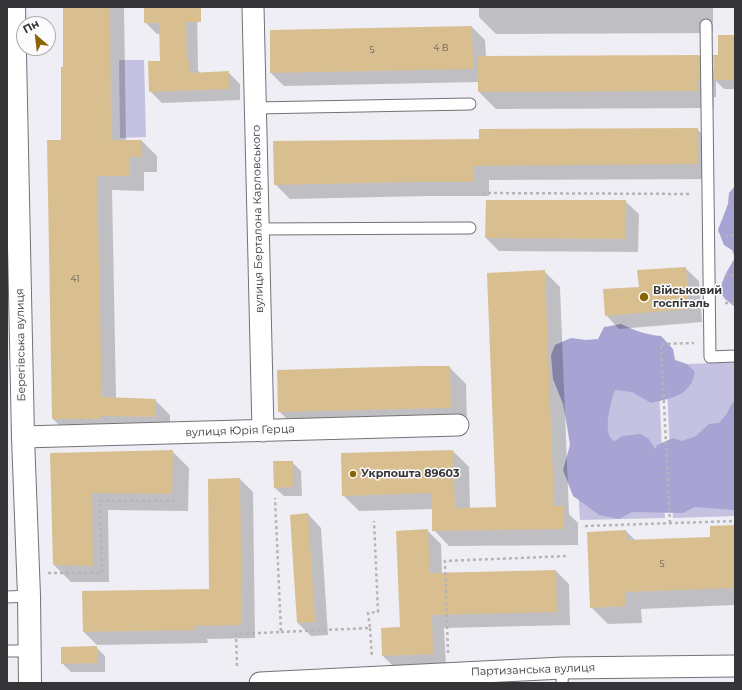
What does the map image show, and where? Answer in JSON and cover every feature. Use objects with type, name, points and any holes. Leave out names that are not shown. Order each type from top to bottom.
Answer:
[{"type":"main road","name":"Берегівська вулиця","points":[[14,7],[30,683]]},
{"type":"street","name":"вулиця Берталона Карловського","points":[[253,7],[263,431]]},
{"type":"street","name":"вулиця Юрія Герца","points":[[23,437],[458,425]]},
{"type":"street","name":"Партизанська вулиця","points":[[260,683],[562,676],[735,666]]},
{"type":"lane","points":[[706,25],[710,357],[735,356]]},
{"type":"lane","points":[[255,108],[470,104]]},
{"type":"lane","points":[[258,229],[470,228]]},
{"type":"lane","points":[[7,597],[29,596]]},
{"type":"lane","points":[[7,651],[30,651]]},
{"type":"path","points":[[482,193],[708,194]]},
{"type":"path","points":[[670,523],[661,344],[710,343]]},
{"type":"path","points":[[274,498],[281,632]]},
{"type":"path","points":[[48,573],[102,572],[100,501],[174,501]]},
{"type":"path","points":[[372,661],[368,613],[378,612],[374,521]]},
{"type":"path","points":[[585,526],[735,521]]},
{"type":"path","points":[[448,659],[445,561],[568,556]]},
{"type":"path","points":[[237,666],[236,634],[370,628]]},
{"type":"shaded area","points":[[119,60],[144,60],[146,137],[120,138]]},
{"type":"shaded area","points":[[735,186],[735,258],[732,250],[724,245],[718,230],[728,204],[729,193]]},
{"type":"shaded area","points":[[735,258],[735,307],[725,299],[720,292],[724,278]]},
{"type":"shaded area","points":[[621,324],[650,335],[661,336],[673,349],[675,360],[687,364],[695,372],[693,380],[685,391],[679,395],[651,403],[632,392],[615,390],[608,420],[608,432],[610,437],[615,441],[622,436],[640,434],[649,439],[655,449],[657,445],[673,438],[682,441],[696,436],[709,424],[719,423],[735,401],[735,510],[695,507],[683,513],[632,512],[619,519],[599,515],[573,496],[563,470],[570,445],[563,404],[553,379],[551,355],[555,345],[571,338],[586,340],[598,339],[604,327]]},
{"type":"shaded area","points":[[657,340],[665,518],[580,520],[569,345]]},
{"type":"shaded area","points":[[735,362],[735,516],[673,518],[666,365]]},
{"type":"building","points":[[63,7],[110,7],[111,140],[142,140],[142,157],[130,157],[130,176],[97,176],[102,397],[156,399],[155,417],[102,416],[102,419],[52,419],[47,140],[61,140]]},
{"type":"building","points":[[144,7],[201,7],[201,22],[186,22],[187,60],[189,60],[190,73],[229,71],[229,89],[149,92],[148,61],[160,61],[159,23],[144,23]]},
{"type":"building","points":[[472,26],[473,69],[270,73],[270,30]]},
{"type":"building","points":[[718,35],[735,35],[735,80],[714,80],[713,55],[718,55]]},
{"type":"building","points":[[699,55],[700,80],[698,80],[698,91],[478,92],[478,56]]},
{"type":"building","points":[[698,128],[698,164],[474,166],[474,182],[274,185],[273,141],[479,139],[479,129]]},
{"type":"building","points":[[486,200],[626,200],[625,239],[485,238]]},
{"type":"building","points":[[686,267],[689,309],[605,316],[603,289],[639,287],[637,270]]},
{"type":"building","points":[[545,270],[554,506],[563,506],[563,529],[432,531],[432,493],[342,496],[341,453],[453,450],[455,508],[496,507],[487,273]]},
{"type":"building","points":[[450,366],[451,408],[278,412],[277,370]]},
{"type":"building","points":[[173,450],[172,494],[92,493],[93,566],[53,565],[50,453]]},
{"type":"building","points":[[273,461],[293,461],[293,487],[274,488]]},
{"type":"building","points":[[240,478],[242,625],[195,626],[195,630],[83,632],[82,591],[209,589],[208,479]]},
{"type":"building","points":[[308,513],[315,622],[297,623],[290,515]]},
{"type":"building","points":[[735,525],[735,588],[625,592],[625,606],[590,608],[587,532],[626,530],[627,540],[710,537],[710,526]]},
{"type":"building","points":[[428,529],[430,573],[556,570],[557,612],[432,615],[433,654],[382,656],[381,628],[400,627],[396,531]]},
{"type":"building","points":[[97,646],[97,663],[61,664],[61,647]]},
{"type":"place","name":"Військовий госпіталь","points":[[644,297]]},
{"type":"place","name":"Укрпошта 89603","points":[[353,474]]}]
